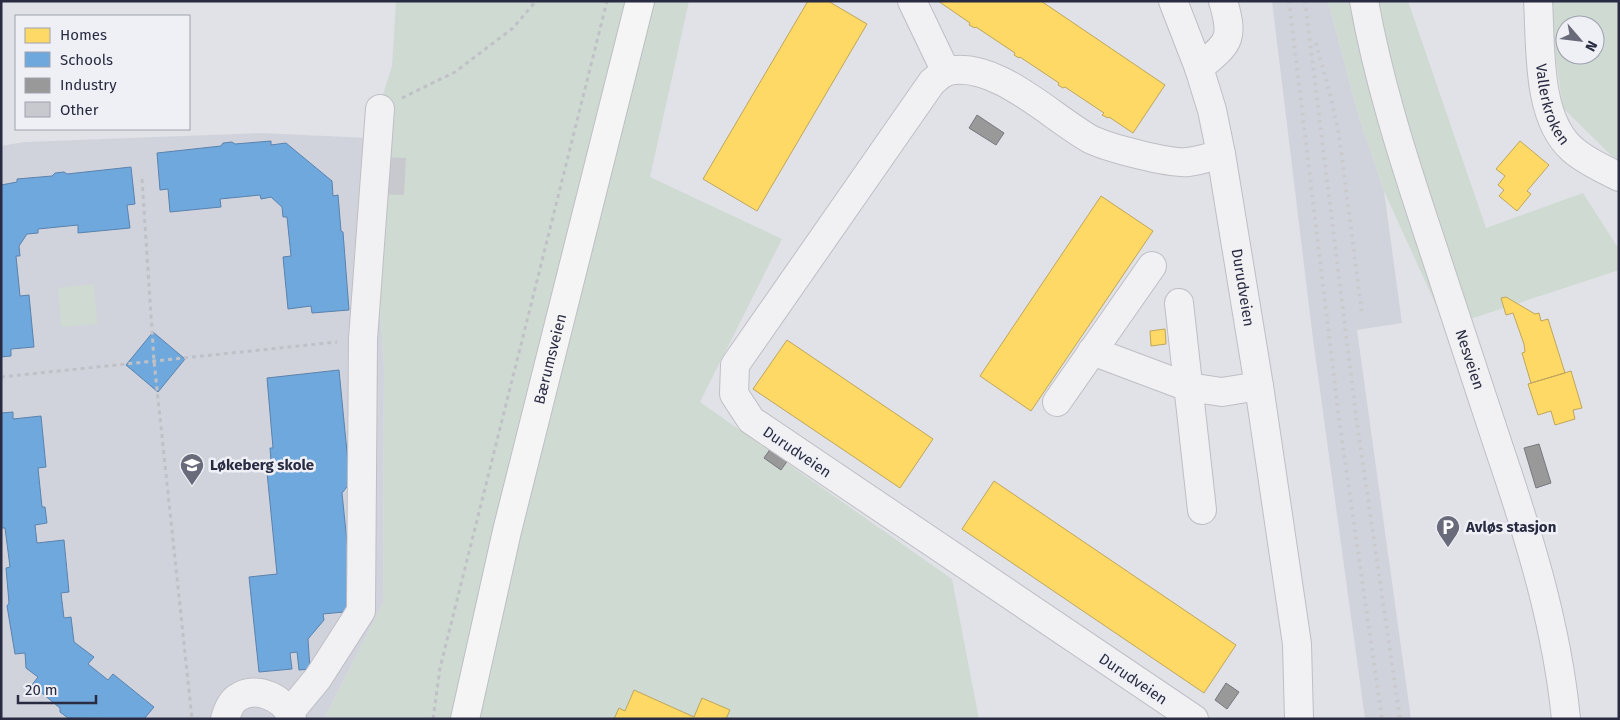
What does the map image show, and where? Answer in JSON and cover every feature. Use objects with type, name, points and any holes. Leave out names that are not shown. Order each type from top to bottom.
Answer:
[{"type":"main road","name":"Bærumsveien","points":[[465,719],[507,531],[640,1]]},
{"type":"street","points":[[912,1],[946,72],[966,70],[990,77],[1018,90],[1093,140],[1148,157],[1187,163],[1221,154]]},
{"type":"street","name":"Durudveien","points":[[1173,1],[1212,110],[1221,154],[1259,386],[1297,644],[1299,719]]},
{"type":"street","points":[[1198,68],[1225,46],[1229,36],[1228,18],[1223,1]]},
{"type":"street","name":"Nesveien","points":[[1364,1],[1383,87],[1401,151],[1514,492],[1540,580],[1551,623],[1566,719]]},
{"type":"street","name":"Vallerkroken","points":[[1538,1],[1544,84],[1553,122],[1572,149],[1619,177]]},
{"type":"street","name":"Durudveien","points":[[946,72],[932,82],[735,365],[734,394],[751,420],[1194,719]]},
{"type":"street","points":[[225,719],[237,698],[250,694],[263,694],[279,700],[291,715],[318,678],[361,610],[363,339],[380,110]]},
{"type":"street","points":[[1057,402],[1152,266]]},
{"type":"street","points":[[1179,303],[1202,510]]},
{"type":"street","points":[[1092,351],[1188,387],[1222,392],[1259,386]]},
{"type":"path","points":[[380,110],[455,72],[513,28],[536,1]]},
{"type":"path","points":[[432,719],[440,668],[607,1]]},
{"type":"path","points":[[142,179],[154,361],[192,719]]},
{"type":"path","points":[[1,377],[363,339]]},
{"type":"shaded area","points":[[396,1],[689,1],[650,177],[782,239],[700,402],[952,579],[979,719],[324,719],[383,603],[384,368],[369,138],[392,66]]},
{"type":"shaded area","points":[[1272,1],[1328,1],[1359,117],[1384,191],[1402,323],[1357,330],[1411,719],[1365,719],[1313,339]]},
{"type":"shaded area","points":[[1328,1],[1408,1],[1486,228],[1583,193],[1619,249],[1619,270],[1446,327],[1384,191],[1359,117]]},
{"type":"shaded area","points":[[1550,1],[1619,1],[1619,163],[1563,108],[1557,65],[1605,65],[1605,15],[1555,15],[1555,53]]},
{"type":"shaded area","name":"Løkeberg skole","points":[[261,133],[369,138],[384,368],[383,603],[324,719],[1,719],[1,146],[24,142]]},
{"type":"shaded area","points":[[94,284],[97,324],[61,327],[58,288]]},
{"type":"building: Homes","points":[[808,1],[828,1],[867,24],[757,211],[703,179]]},
{"type":"building: Homes","points":[[938,1],[1041,1],[1165,85],[1133,133],[1109,117],[1102,115],[1104,113],[1065,87],[1063,88],[1058,85],[1059,83],[1014,55],[1015,53],[976,27],[969,25],[970,23]]},
{"type":"building: Homes","points":[[1520,141],[1549,165],[1527,191],[1531,194],[1517,211],[1499,196],[1504,190],[1498,185],[1505,176],[1496,169]]},
{"type":"building: Homes","points":[[1101,196],[1153,231],[1031,411],[980,376]]},
{"type":"building: Homes","points":[[1506,297],[1535,314],[1539,313],[1541,321],[1548,319],[1565,373],[1531,383],[1522,353],[1525,352],[1524,344],[1513,313],[1506,315],[1501,298]]},
{"type":"building: Homes","points":[[1165,329],[1166,344],[1151,346],[1150,331]]},
{"type":"building: Homes","points":[[787,340],[933,439],[900,488],[753,389]]},
{"type":"building: Homes","points":[[1571,371],[1582,408],[1573,410],[1575,419],[1555,425],[1551,411],[1538,415],[1528,384]]},
{"type":"building: Homes","points":[[994,481],[1236,645],[1204,693],[962,529]]},
{"type":"building: Homes","points":[[634,690],[694,717],[702,698],[730,710],[726,719],[614,719],[619,708],[625,711]]},
{"type":"building: Schools","points":[[271,141],[271,145],[286,143],[332,181],[333,196],[338,195],[341,231],[343,232],[349,310],[312,313],[311,306],[288,309],[283,257],[291,256],[287,217],[283,217],[282,207],[271,197],[261,199],[260,195],[220,199],[221,207],[170,212],[168,189],[160,190],[157,153],[221,146],[223,143],[232,142],[235,144]]},
{"type":"building: Schools","points":[[131,167],[135,204],[127,205],[130,228],[78,233],[78,225],[38,229],[38,233],[27,234],[19,246],[20,256],[16,256],[20,296],[29,295],[34,347],[11,349],[11,356],[1,357],[1,185],[17,182],[17,179],[52,176],[55,173],[64,172],[67,174]]},
{"type":"building: Schools","points":[[153,332],[185,359],[158,392],[126,365]]},
{"type":"building: Schools","points":[[339,370],[350,483],[342,493],[354,611],[323,614],[324,620],[308,639],[310,669],[299,670],[297,652],[290,653],[292,669],[259,672],[249,577],[277,574],[266,462],[271,462],[270,448],[273,448],[267,378]]},
{"type":"building: Schools","points":[[13,412],[13,419],[41,416],[46,467],[38,468],[42,507],[45,507],[47,523],[35,525],[37,543],[64,540],[69,592],[61,593],[64,618],[71,617],[74,642],[94,657],[88,664],[108,680],[113,674],[154,707],[144,719],[68,718],[60,712],[60,708],[32,685],[38,677],[26,668],[25,653],[15,654],[7,606],[9,603],[6,568],[10,567],[5,528],[1,528],[1,413]]},
{"type":"building: Industry","points":[[977,115],[1004,133],[996,145],[969,128]]},
{"type":"building: Industry","points":[[1539,444],[1551,483],[1536,488],[1524,448]]},
{"type":"building: Industry","points":[[771,448],[788,460],[781,470],[764,458]]},
{"type":"building: Industry","points":[[1226,683],[1239,692],[1227,709],[1215,700]]},
{"type":"building: Other","points":[[384,157],[406,158],[404,195],[382,194]]},
{"type":"railway","points":[[1289,1],[1339,419],[1382,719]]},
{"type":"railway","points":[[1305,1],[1356,416],[1400,719]]},
{"type":"railway","points":[[1316,43],[1339,135],[1362,314]]},
{"type":"place","name":"Løkeberg skole","points":[[192,486]]},
{"type":"place","name":"Avløs stasjon","points":[[1448,548]]}]
